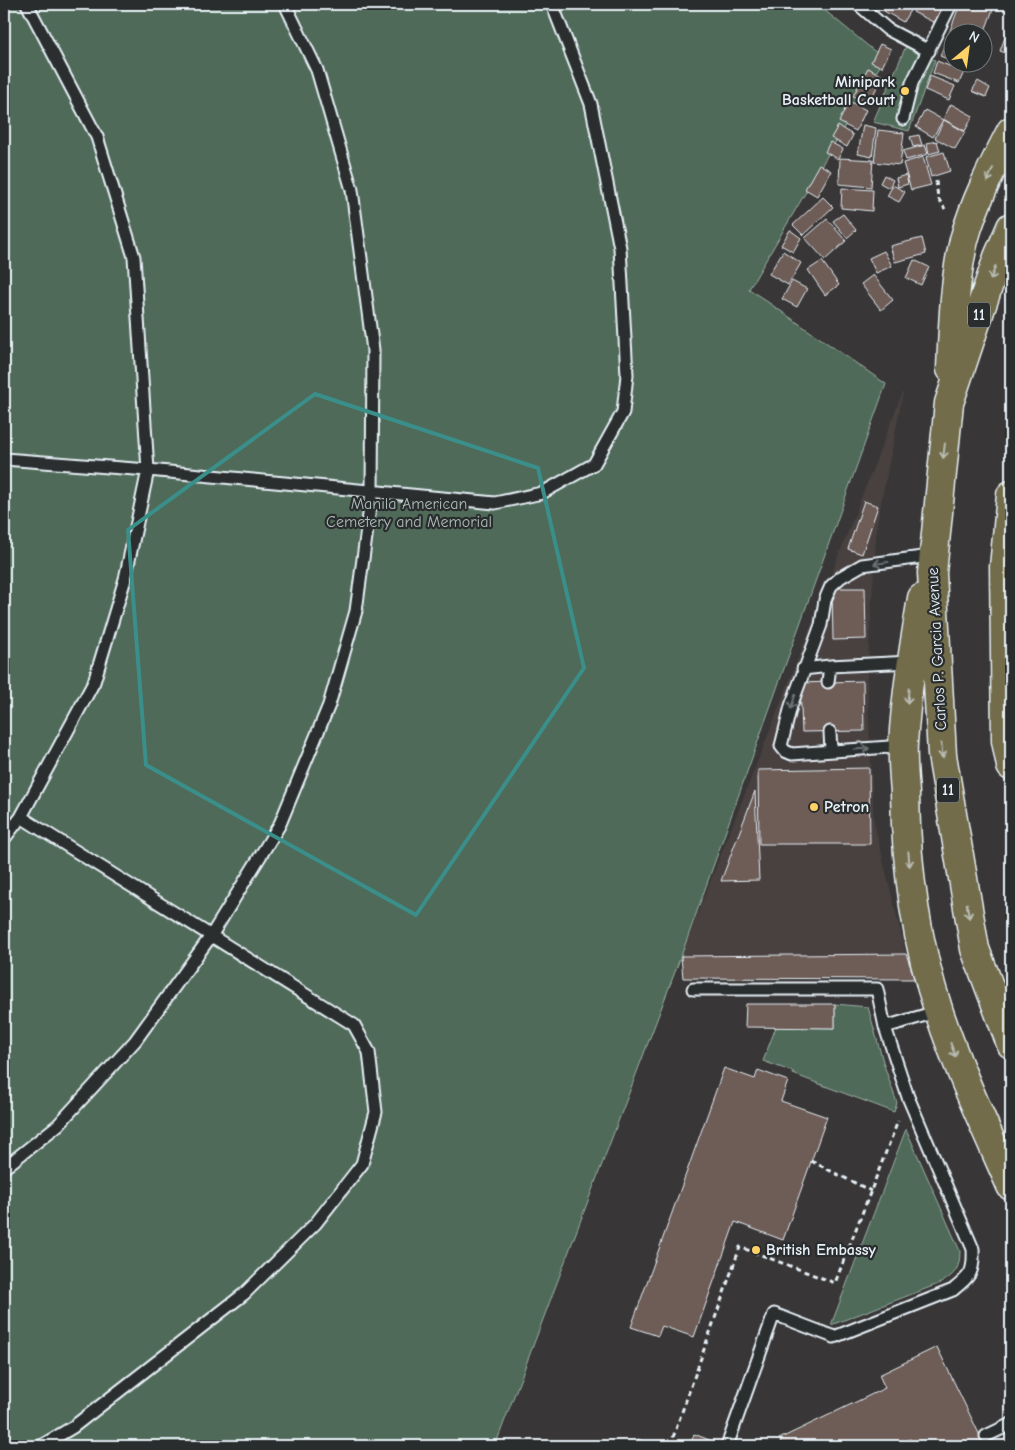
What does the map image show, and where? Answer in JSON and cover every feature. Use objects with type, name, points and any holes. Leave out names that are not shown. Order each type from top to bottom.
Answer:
[{"type":"main road","points":[[949,403],[957,275],[965,238],[998,155],[1011,131]]},
{"type":"main road","name":"Carlos P. Garcia Avenue","points":[[1011,227],[998,257],[949,403],[932,573],[942,756],[975,949],[1011,1044]]},
{"type":"main road","points":[[1011,495],[1004,567],[1006,741],[1011,766]]},
{"type":"main road","points":[[936,528],[911,662],[903,746],[905,813],[910,873],[925,959],[939,1011],[969,1092],[1011,1186]]},
{"type":"lane","points":[[4,839],[21,817],[94,682],[125,579],[148,470],[134,257],[98,137],[28,4]]},
{"type":"lane","points":[[4,1168],[58,1125],[135,1041],[211,936],[280,824],[329,705],[356,611],[372,492],[373,350],[352,190],[317,70],[285,4]]},
{"type":"lane","points":[[4,458],[495,503],[542,493],[594,464],[623,412],[627,375],[620,248],[591,104],[552,4]]},
{"type":"lane","points":[[858,4],[887,29],[929,51]]},
{"type":"lane","points":[[903,119],[912,83],[951,4]]},
{"type":"lane","points":[[903,746],[792,754],[785,751],[781,746],[791,706],[821,625],[825,600],[831,586],[841,577],[862,565],[930,556]]},
{"type":"lane","points":[[803,670],[830,666],[911,662]]},
{"type":"lane","points":[[828,682],[830,666]]},
{"type":"lane","points":[[830,732],[831,751]]},
{"type":"lane","points":[[21,817],[354,1025],[369,1052],[376,1112],[362,1164],[315,1224],[244,1294],[73,1427],[41,1446]]},
{"type":"lane","points":[[693,989],[877,989],[885,1027],[908,1097],[973,1249],[974,1266],[966,1279],[953,1290],[834,1337],[774,1314],[728,1446]]},
{"type":"lane","points":[[885,1027],[939,1011]]},
{"type":"lane","points":[[986,1436],[1011,1424]]},
{"type":"path","points":[[670,1446],[740,1247],[835,1283],[908,1097]]},
{"type":"path","points":[[811,1161],[871,1191]]},
{"type":"highlighted area","points":[[315,394],[538,468],[584,668],[416,915],[146,765],[128,530]]},
{"type":"shaded area","points":[[904,389],[877,524],[867,679],[874,822],[906,954],[681,956]]},
{"type":"green space","name":"Manila American Cemetery and Memorial","points":[[4,4],[817,4],[884,59],[749,289],[886,384],[681,956],[495,1446],[4,1446]]},
{"type":"green space","name":"Minipark Basketball Court","points":[[906,46],[935,60],[909,131],[873,122]]},
{"type":"green space","points":[[835,1004],[868,1007],[897,1103],[894,1112],[763,1061],[776,1027],[835,1028]]},
{"type":"green space","points":[[906,1129],[960,1251],[958,1267],[950,1277],[941,1283],[831,1325]]},
{"type":"building","points":[[889,4],[914,4],[903,22],[884,11]]},
{"type":"building","points":[[918,4],[938,4],[945,8],[937,24],[913,12]]},
{"type":"building","points":[[960,4],[995,4],[988,22],[953,22]]},
{"type":"building","points":[[1011,21],[1011,55],[1000,51]]},
{"type":"building","points":[[880,44],[891,49],[882,67],[871,62]]},
{"type":"building","points":[[937,61],[942,63],[942,72],[964,72],[959,83],[933,73]]},
{"type":"building","points":[[868,68],[883,76],[868,104],[853,96]]},
{"type":"building","points":[[930,76],[955,86],[949,100],[925,90]]},
{"type":"building","points":[[978,81],[990,88],[986,97],[972,91]]},
{"type":"building","points":[[849,101],[866,110],[856,131],[839,122]]},
{"type":"building","points":[[951,104],[973,116],[965,131],[943,119]]},
{"type":"building","points":[[925,110],[943,120],[933,137],[916,127]]},
{"type":"building","points":[[944,120],[965,132],[955,149],[935,138]]},
{"type":"building","points":[[863,125],[876,128],[872,157],[858,154]]},
{"type":"building","points":[[838,126],[853,135],[847,147],[831,138]]},
{"type":"building","points":[[878,130],[904,133],[900,165],[874,162]]},
{"type":"building","points":[[919,135],[922,145],[913,147],[910,137]]},
{"type":"building","points":[[937,141],[940,151],[929,154],[927,143]]},
{"type":"building","points":[[830,142],[843,149],[838,159],[825,152]]},
{"type":"building","points":[[925,145],[928,154],[906,160],[903,151]]},
{"type":"building","points":[[944,152],[950,171],[931,177],[926,157]]},
{"type":"building","points":[[923,157],[931,185],[911,190],[903,163]]},
{"type":"building","points":[[840,158],[873,160],[871,187],[839,184]]},
{"type":"building","points":[[819,164],[831,171],[817,196],[805,189]]},
{"type":"building","points":[[884,175],[893,180],[889,188],[880,183]]},
{"type":"building","points":[[906,175],[908,184],[898,187],[896,178]]},
{"type":"building","points":[[893,185],[905,192],[899,202],[887,196]]},
{"type":"building","points":[[842,188],[873,190],[872,211],[841,208]]},
{"type":"building","points":[[823,197],[833,207],[803,235],[793,225]]},
{"type":"building","points":[[843,214],[856,230],[847,238],[833,221]]},
{"type":"building","points":[[827,219],[846,241],[825,260],[805,238]]},
{"type":"building","points":[[790,230],[801,238],[793,252],[781,245]]},
{"type":"building","points":[[922,238],[926,254],[895,262],[890,246]]},
{"type":"building","points":[[783,251],[801,263],[788,285],[769,274]]},
{"type":"building","points":[[884,251],[892,266],[876,273],[869,258]]},
{"type":"building","points":[[914,260],[929,267],[921,285],[906,278]]},
{"type":"building","points":[[822,261],[839,285],[825,295],[808,270]]},
{"type":"building","points":[[873,275],[893,300],[881,310],[861,284]]},
{"type":"building","points":[[792,281],[807,289],[797,307],[782,299]]},
{"type":"building","points":[[864,501],[878,506],[862,554],[848,549]]},
{"type":"building","points":[[832,588],[865,588],[866,639],[833,640]]},
{"type":"building","points":[[863,681],[864,731],[802,732],[800,683]]},
{"type":"building","name":"Petron","points":[[869,768],[870,844],[759,844],[758,770]]},
{"type":"building","points":[[755,791],[759,880],[721,881]]},
{"type":"building","points":[[906,954],[915,979],[683,978],[681,956]]},
{"type":"building","points":[[746,1004],[835,1004],[835,1028],[745,1027]]},
{"type":"building","points":[[724,1068],[755,1079],[758,1070],[788,1081],[781,1101],[827,1117],[783,1240],[735,1222],[694,1337],[662,1326],[658,1336],[631,1327]]},
{"type":"building","points":[[937,1347],[985,1446],[914,1446],[910,1439],[894,1446],[783,1446],[779,1439],[885,1388],[879,1375]]},
{"type":"building","points":[[694,1434],[725,1446],[690,1446]]},
{"type":"building","points":[[638,1439],[656,1446],[635,1446]]},
{"type":"place","name":"Minipark Basketball Court","points":[[905,91]]},
{"type":"place","name":"Petron","points":[[814,807]]},
{"type":"place","name":"British Embassy","points":[[756,1250]]}]
